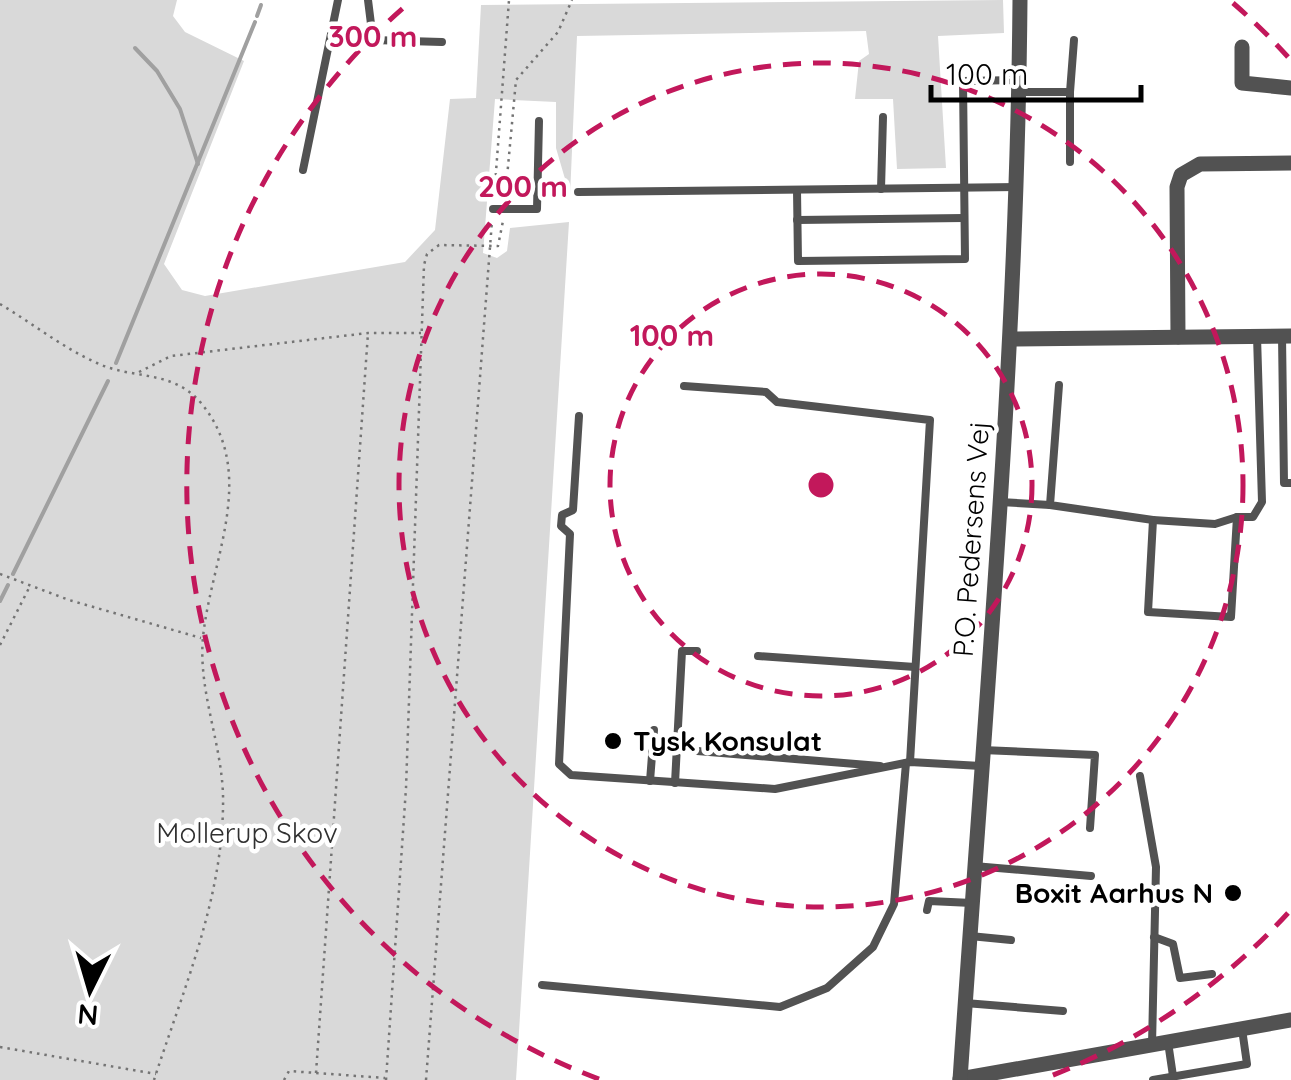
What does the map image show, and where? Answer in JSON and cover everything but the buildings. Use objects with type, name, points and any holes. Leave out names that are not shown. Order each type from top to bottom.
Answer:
[{"type":"street","name":"P.O. Pedersens Vej","points":[[960,1079],[1010,339],[1018,187],[1020,0]]},
{"type":"street","points":[[1242,47],[1242,83],[1291,88]]},
{"type":"street","points":[[1178,337],[1176,187],[1180,174],[1200,164],[1291,163]]},
{"type":"street","points":[[1010,339],[1286,336]]},
{"type":"street","points":[[960,1079],[1001,1076],[1291,1020]]},
{"type":"lane","points":[[303,170],[338,0]]},
{"type":"lane","points":[[368,0],[372,40],[442,42]]},
{"type":"lane","points":[[1070,162],[1074,40]]},
{"type":"lane","points":[[797,190],[798,261],[965,259],[963,81],[1070,92]]},
{"type":"lane","points":[[881,189],[883,117]]},
{"type":"lane","points":[[493,208],[537,208],[539,120]]},
{"type":"lane","points":[[578,192],[1018,187]]},
{"type":"lane","points":[[797,220],[964,218]]},
{"type":"lane","points":[[999,502],[1216,524],[1253,518],[1262,502],[1258,336]]},
{"type":"lane","points":[[1286,336],[1284,483],[1291,483]]},
{"type":"lane","points":[[1050,506],[1059,385]]},
{"type":"lane","points":[[542,985],[780,1007],[827,988],[872,947],[894,904],[916,667],[930,420],[777,402],[766,392],[684,386]]},
{"type":"lane","points":[[579,416],[573,510],[562,514],[561,526],[570,534],[559,764],[572,775],[785,788],[908,763],[1095,755],[1090,828]]},
{"type":"lane","points":[[1153,520],[1148,612],[1231,618],[1237,518]]},
{"type":"lane","points":[[675,783],[682,651],[697,651]]},
{"type":"lane","points":[[758,656],[916,667]]},
{"type":"lane","points":[[650,781],[654,730]]},
{"type":"lane","points":[[697,751],[889,767]]},
{"type":"lane","points":[[1140,776],[1156,867],[1154,937],[1160,1043],[1173,1076]]},
{"type":"lane","points":[[974,866],[1090,876]]},
{"type":"lane","points":[[926,910],[930,901],[972,903]]},
{"type":"lane","points":[[969,936],[1010,940]]},
{"type":"lane","points":[[1154,937],[1173,944],[1180,978],[1212,974]]},
{"type":"lane","points":[[965,1002],[1063,1011]]},
{"type":"lane","points":[[1153,1080],[1247,1064],[1242,1029]]},
{"type":"path","points":[[426,1080],[509,0]]},
{"type":"path","points":[[284,1080],[289,1071],[386,1079],[406,788],[427,254],[448,243],[491,246],[501,242],[516,80],[558,32],[572,0]]},
{"type":"path","points":[[0,304],[99,365],[164,377],[187,391],[201,404],[225,450],[232,484],[203,638],[203,672],[223,796],[218,867],[209,914],[154,1080]]},
{"type":"path","points":[[138,372],[171,356],[368,333],[422,332]]},
{"type":"path","points":[[316,1073],[368,333]]},
{"type":"path","points":[[0,574],[203,638]]},
{"type":"path","points":[[0,645],[30,586]]},
{"type":"path","points":[[0,1047],[156,1074]]},
{"type":"green space","name":"Mollerup Skov","points":[[0,0],[177,0],[173,16],[185,32],[244,61],[164,264],[182,290],[205,296],[405,262],[435,230],[450,99],[476,98],[481,5],[1003,0],[1004,33],[938,36],[946,168],[897,169],[893,99],[855,99],[859,61],[869,54],[866,31],[577,36],[570,196],[556,148],[556,102],[495,99],[483,253],[497,258],[507,251],[510,228],[569,222],[516,1080],[0,1080]]},
{"type":"waterway","points":[[257,16],[261,5]]},
{"type":"waterway","points":[[116,363],[255,22]]},
{"type":"waterway","points":[[135,48],[157,71],[180,109],[198,164]]},
{"type":"waterway","points":[[13,574],[108,381]]},
{"type":"waterway","points":[[0,601],[8,585]]},
{"type":"place","name":"Tysk Konsulat","points":[[613,741]]},
{"type":"place","name":"Boxit Aarhus N","points":[[1233,893]]}]
